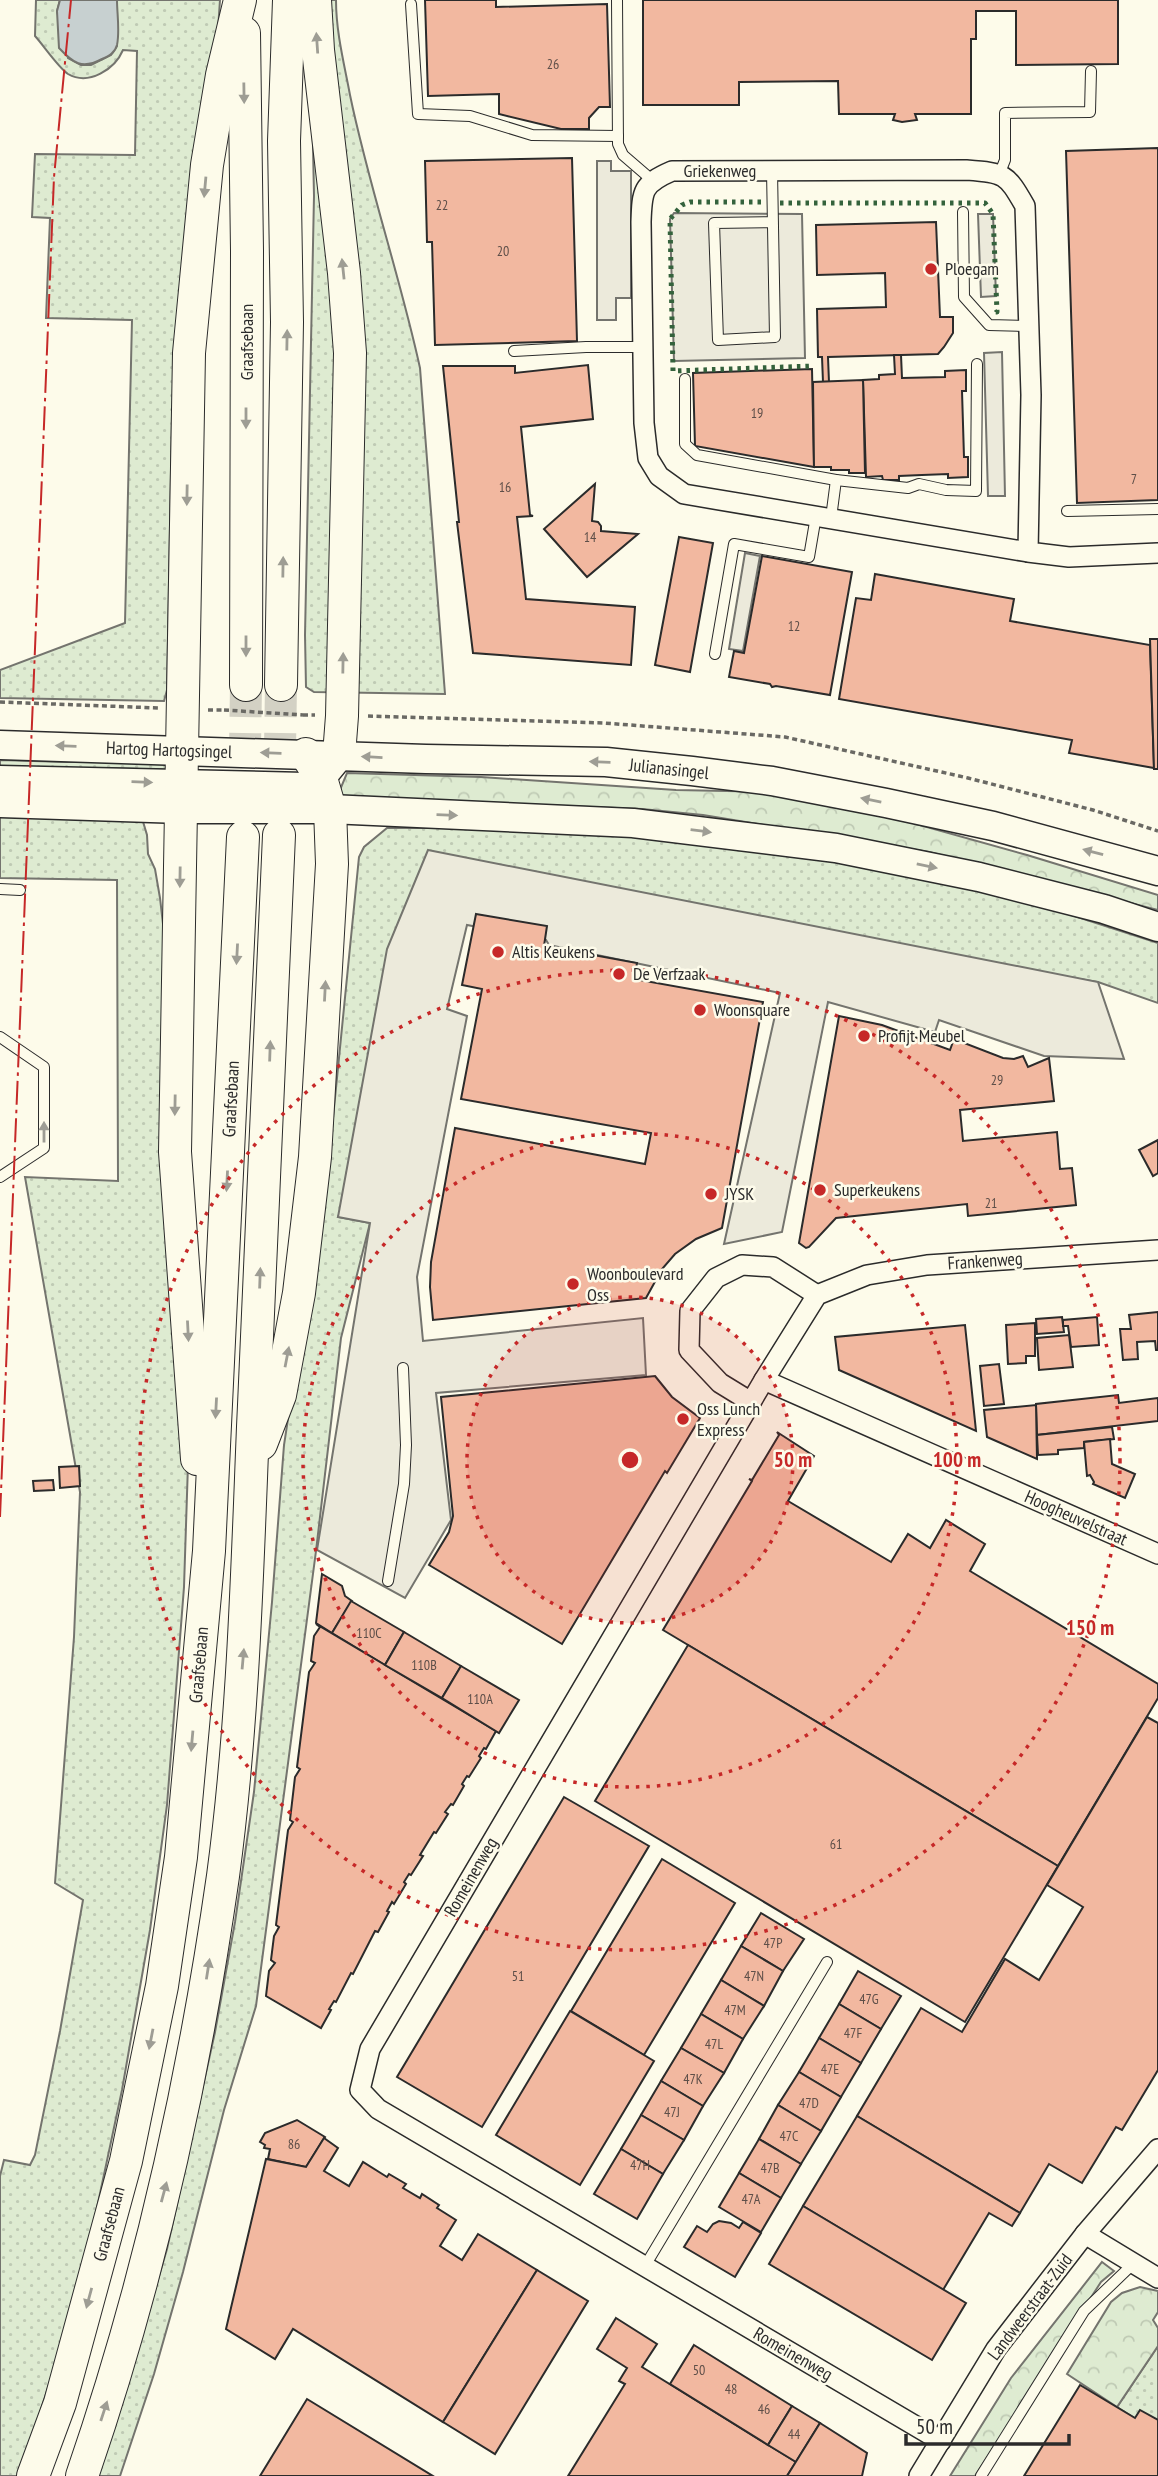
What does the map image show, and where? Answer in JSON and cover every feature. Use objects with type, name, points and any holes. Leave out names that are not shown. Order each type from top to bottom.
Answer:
[{"type":"main road","name":"Graafsebaan","points":[[242,0],[247,251],[246,685]]},
{"type":"main road","points":[[209,1550],[195,1446],[175,1152],[190,353],[207,165],[222,75],[242,0]]},
{"type":"main road","points":[[281,685],[287,321],[285,141],[289,0]]},
{"type":"main road","points":[[251,1469],[280,1395],[299,1293],[315,1157],[332,864],[330,809],[322,763],[342,716],[350,353],[315,0]]},
{"type":"main road","name":"Hartog Hartogsingel","points":[[0,744],[183,750],[322,763]]},
{"type":"main road","name":"Julianasingel","points":[[181,796],[305,787],[322,763],[439,760],[606,762],[772,781],[993,826],[1158,871]]},
{"type":"main road","name":"Hartog Hartogsingel","points":[[0,780],[181,796]]},
{"type":"main road","points":[[0,803],[181,796],[330,809],[633,823],[836,848],[979,877],[1104,909],[1158,927]]},
{"type":"main road","name":"Graafsebaan","points":[[82,2476],[106,2408],[167,2181],[205,1990],[223,1873],[244,1645],[279,835]]},
{"type":"main road","name":"Graafsebaan","points":[[33,2476],[60,2403],[126,2161],[162,1986],[181,1857],[209,1550],[243,836]]},
{"type":"street","name":"Griekenweg","points":[[652,180],[672,171],[966,170],[999,175]]},
{"type":"street","points":[[999,175],[1010,181],[1024,206],[1031,395],[1028,552]]},
{"type":"street","points":[[652,180],[642,198],[644,423],[648,458],[659,476],[684,494],[1028,552],[1069,556],[1158,553]]},
{"type":"street","name":"Frankenweg","points":[[817,1295],[867,1275],[927,1265],[1158,1250]]},
{"type":"street","points":[[751,1402],[720,1383],[689,1350],[690,1311],[716,1279],[743,1265],[773,1267],[817,1295],[764,1380]]},
{"type":"street","name":"Romeinenweg","points":[[764,1380],[370,2049],[360,2090],[377,2109],[941,2441]]},
{"type":"street","name":"Hoogheuvelstraat","points":[[764,1380],[1158,1554]]},
{"type":"street","name":"Landweerstraat-Zuid","points":[[919,2476],[996,2350],[1085,2234],[1158,2149]]},
{"type":"street","points":[[1085,2234],[1158,2278]]},
{"type":"lane","points":[[617,0],[618,144],[623,155],[652,180]]},
{"type":"lane","points":[[411,4],[418,114],[470,116],[532,135],[618,136]]},
{"type":"lane","points":[[999,175],[1005,160],[1005,113],[1090,112],[1091,71]]},
{"type":"lane","points":[[772,171],[775,337],[718,340],[715,223],[772,222]]},
{"type":"lane","points":[[963,212],[964,297],[989,325],[1028,326]]},
{"type":"lane","points":[[514,351],[643,347]]},
{"type":"lane","points":[[685,379],[685,444],[697,455],[836,480],[908,488],[919,484],[946,490],[975,491],[977,364]]},
{"type":"lane","points":[[715,654],[734,544],[809,557],[836,480]]},
{"type":"lane","points":[[1067,511],[1158,509]]},
{"type":"lane","points":[[0,889],[20,890]]},
{"type":"lane","points":[[0,1037],[44,1067],[44,1148],[0,1177]]},
{"type":"lane","points":[[388,1581],[405,1471],[403,1368]]},
{"type":"lane","points":[[645,2266],[827,1962]]},
{"type":"lane","points":[[981,2476],[1084,2311],[1134,2263]]},
{"type":"path","points":[[0,702],[303,715],[604,723],[785,737],[980,781],[1093,810],[1158,831]]},
{"type":"green space","points":[[36,0],[60,0],[57,11],[68,58],[81,65],[91,65],[111,55],[117,46],[117,0],[220,0],[214,89],[172,416],[167,690],[164,701],[0,698],[0,670],[125,623],[132,320],[46,318],[50,218],[32,217],[35,154],[135,155],[137,51],[123,50],[108,69],[93,77],[68,74],[35,36]]},
{"type":"green space","points":[[310,0],[336,0],[337,24],[350,95],[420,368],[445,694],[314,692],[306,687],[314,196]]},
{"type":"green space","points":[[174,758],[176,770],[104,768],[0,774],[0,760],[67,762]]},
{"type":"green space","points":[[347,773],[481,777],[676,790],[771,792],[909,822],[1027,855],[1158,895],[1158,910],[929,852],[703,815],[642,809],[337,797]]},
{"type":"green space","points":[[0,814],[141,815],[147,835],[148,854],[155,869],[160,898],[169,977],[188,1464],[184,1587],[167,1805],[150,1930],[122,2090],[81,2283],[20,2476],[0,2476],[0,2176],[4,2160],[30,2165],[35,2155],[83,1900],[55,1883],[74,1637],[80,1492],[25,1177],[118,1181],[117,880],[0,878]]},
{"type":"green space","points":[[387,828],[517,828],[606,833],[796,854],[972,888],[1059,911],[1158,943],[1158,1003],[1098,982],[469,880],[338,1217],[370,1223],[341,1338],[256,2006],[224,2110],[154,2374],[120,2476],[97,2476],[120,2409],[167,2249],[215,2032],[235,1922],[254,1792],[284,1445],[331,1138],[359,857],[364,847]]},
{"type":"green space","points":[[1102,2262],[1114,2271],[1101,2282],[975,2476],[950,2476],[1011,2378]]},
{"type":"green space","points":[[1140,2287],[1158,2291],[1158,2312],[1153,2320],[1158,2328],[1158,2346],[1117,2407],[1067,2374],[1111,2302],[1122,2293]]},
{"type":"green space","points":[[1158,2346],[1158,2433],[1117,2407]]},
{"type":"shaded area","points":[[60,0],[117,0],[118,40],[113,52],[89,64],[73,61],[64,53],[59,48],[57,11]]},
{"type":"shaded area","points":[[597,161],[611,161],[611,171],[631,171],[631,298],[616,298],[616,320],[597,320]]},
{"type":"shaded area","points":[[674,213],[802,214],[805,358],[674,361],[670,219]]},
{"type":"shaded area","points":[[978,214],[993,214],[996,296],[981,297]]},
{"type":"shaded area","points":[[1002,352],[1005,496],[988,496],[984,353]]},
{"type":"shaded area","points":[[745,553],[760,556],[743,651],[729,649]]},
{"type":"shaded area","points":[[428,850],[1098,982],[1124,1059],[1044,1056],[939,1020],[935,1032],[828,1002],[782,1232],[724,1244],[780,993],[549,945],[546,940],[467,925],[447,1009],[467,1016],[417,1277],[423,1341],[643,1318],[646,1375],[436,1393],[451,1520],[405,1598],[317,1550],[370,1223],[338,1217],[387,949]]},
{"type":"building","points":[[425,0],[496,0],[496,7],[607,4],[610,107],[599,107],[589,118],[589,129],[561,129],[499,114],[499,94],[428,96]]},
{"type":"building","points":[[643,0],[1118,0],[1118,64],[1016,65],[1016,11],[976,11],[976,39],[971,39],[971,114],[915,114],[917,120],[902,122],[893,120],[895,114],[839,114],[838,81],[739,82],[739,105],[643,105]]},
{"type":"building","points":[[1158,148],[1158,500],[1077,503],[1066,151]]},
{"type":"building","points":[[572,158],[577,341],[435,345],[432,242],[427,242],[425,161]]},
{"type":"building","points":[[936,222],[940,317],[953,317],[953,333],[944,347],[938,354],[828,357],[829,382],[823,382],[822,357],[818,357],[817,309],[886,307],[885,273],[817,275],[816,225]]},
{"type":"building","points":[[894,355],[901,355],[902,378],[945,377],[945,371],[966,370],[966,391],[962,391],[964,457],[968,457],[968,477],[948,478],[948,474],[899,476],[899,480],[883,480],[882,476],[866,477],[863,380],[895,374]]},
{"type":"building","points":[[588,365],[593,419],[521,427],[530,515],[533,516],[517,517],[526,599],[635,607],[631,665],[473,653],[457,522],[443,366],[515,366],[515,373]]},
{"type":"building","points":[[812,369],[814,467],[695,446],[693,373]]},
{"type":"building","points":[[863,380],[865,473],[814,467],[813,382]]},
{"type":"building","points":[[595,484],[592,521],[598,522],[601,531],[638,534],[587,577],[544,529]]},
{"type":"building","points":[[679,537],[713,543],[690,672],[655,665]]},
{"type":"building","points":[[762,556],[852,572],[830,695],[772,687],[770,684],[729,677],[734,651],[744,653]]},
{"type":"building","points":[[875,574],[1014,599],[1010,621],[1150,645],[1154,768],[1069,753],[1072,740],[839,699],[856,598],[871,600]]},
{"type":"building","points":[[1150,639],[1158,639],[1158,769],[1154,769]]},
{"type":"building","points":[[476,914],[547,926],[544,946],[637,963],[634,979],[763,1002],[722,1228],[696,1239],[675,1254],[662,1269],[646,1298],[433,1320],[431,1262],[455,1128],[645,1164],[651,1133],[461,1099],[482,989],[462,985]]},
{"type":"building","points":[[839,1016],[882,1025],[950,1050],[954,1039],[1003,1058],[1023,1056],[1028,1067],[1049,1058],[1054,1101],[960,1110],[963,1141],[1057,1132],[1060,1169],[1072,1168],[1076,1205],[968,1216],[967,1204],[836,1218],[809,1247],[799,1243]]},
{"type":"building","points":[[1158,1140],[1158,1173],[1153,1176],[1139,1150]]},
{"type":"building","points":[[1158,1312],[1158,1350],[1155,1341],[1137,1342],[1138,1359],[1123,1360],[1120,1329],[1131,1329],[1129,1315]]},
{"type":"building","points":[[1062,1317],[1064,1332],[1037,1334],[1036,1319]]},
{"type":"building","points":[[1097,1317],[1099,1345],[1071,1347],[1068,1326],[1063,1326],[1063,1320]]},
{"type":"building","points":[[1035,1323],[1035,1356],[1026,1356],[1026,1363],[1008,1364],[1006,1325]]},
{"type":"building","points":[[965,1325],[976,1431],[839,1370],[835,1337]]},
{"type":"building","points":[[1069,1335],[1073,1367],[1039,1370],[1037,1338]]},
{"type":"building","points":[[999,1364],[1004,1404],[984,1406],[980,1366]]},
{"type":"building","points":[[655,1376],[672,1397],[700,1418],[667,1473],[665,1471],[562,1644],[429,1565],[449,1532],[453,1516],[441,1397]]},
{"type":"building","points":[[1118,1395],[1119,1403],[1158,1398],[1158,1421],[1037,1435],[1036,1404]]},
{"type":"building","points":[[1036,1405],[1037,1459],[987,1437],[984,1410]]},
{"type":"building","points":[[1112,1427],[1114,1439],[1084,1442],[1084,1448],[1038,1455],[1037,1435]]},
{"type":"building","points":[[777,1432],[814,1456],[788,1501],[891,1562],[908,1534],[930,1548],[946,1520],[985,1544],[970,1571],[1158,1684],[1158,1698],[1058,1866],[663,1630],[752,1481],[749,1479],[752,1480],[779,1435]]},
{"type":"building","points":[[1110,1439],[1112,1464],[1135,1474],[1125,1498],[1093,1484],[1090,1475],[1087,1476],[1084,1442]]},
{"type":"building","points":[[79,1466],[80,1486],[60,1488],[59,1467]]},
{"type":"building","points":[[53,1480],[54,1490],[34,1491],[33,1481]]},
{"type":"building","points":[[322,1574],[342,1586],[345,1596],[352,1601],[332,1633],[316,1623]]},
{"type":"building","points":[[351,1601],[404,1632],[385,1665],[332,1633]]},
{"type":"building","points":[[316,1624],[496,1731],[469,1777],[467,1776],[462,1784],[464,1786],[453,1805],[445,1812],[448,1814],[420,1855],[423,1856],[404,1882],[406,1884],[394,1904],[392,1902],[378,1932],[375,1931],[353,1974],[351,1973],[336,2002],[334,2001],[329,2009],[331,2010],[321,2028],[266,1996],[269,1971],[275,1963],[271,1960],[274,1936],[279,1927],[276,1925],[288,1830],[293,1822],[290,1820],[295,1777],[300,1769],[297,1767],[309,1672],[315,1663],[311,1661],[314,1636],[320,1627]]},
{"type":"building","points":[[404,1632],[461,1666],[442,1698],[385,1665]]},
{"type":"building","points":[[688,1645],[1058,1866],[965,2022],[595,1801]]},
{"type":"building","points":[[461,1666],[519,1700],[499,1733],[442,1698]]},
{"type":"building","points":[[1147,1717],[1158,1723],[1158,2070],[1122,2130],[1116,2127],[1082,2183],[1049,2164],[1020,2213],[857,2116],[921,2008],[962,2032],[1005,1959],[1039,1980],[1083,1907],[1047,1885]]},
{"type":"building","points":[[564,1797],[649,1846],[482,2127],[397,2077]]},
{"type":"building","points":[[662,1859],[735,1903],[644,2055],[571,2011]]},
{"type":"building","points":[[761,1913],[804,1939],[783,1971],[741,1946]]},
{"type":"building","points":[[741,1946],[783,1971],[764,2006],[721,1980]]},
{"type":"building","points":[[858,1971],[901,1996],[881,2029],[839,2004]]},
{"type":"building","points":[[721,1980],[764,2006],[743,2039],[701,2014]]},
{"type":"building","points":[[839,2004],[881,2029],[861,2063],[819,2038]]},
{"type":"building","points":[[570,2011],[654,2061],[580,2185],[496,2135]]},
{"type":"building","points":[[701,2014],[743,2039],[724,2073],[681,2048]]},
{"type":"building","points":[[819,2038],[861,2063],[841,2097],[799,2072]]},
{"type":"building","points":[[681,2048],[724,2073],[703,2106],[661,2081]]},
{"type":"building","points":[[799,2072],[841,2097],[821,2131],[778,2105]]},
{"type":"building","points":[[661,2081],[703,2106],[684,2140],[641,2115]]},
{"type":"building","points":[[778,2105],[821,2131],[801,2164],[759,2139]]},
{"type":"building","points":[[641,2115],[684,2140],[663,2174],[621,2149]]},
{"type":"building","points":[[857,2116],[1020,2213],[1012,2226],[989,2213],[943,2290],[803,2206]]},
{"type":"building","points":[[297,2120],[325,2137],[306,2167],[268,2159],[270,2149],[264,2148],[265,2145],[260,2142],[265,2133]]},
{"type":"building","points":[[324,2138],[338,2148],[324,2171],[349,2186],[363,2162],[387,2177],[389,2174],[406,2184],[403,2188],[420,2198],[422,2194],[456,2220],[440,2246],[462,2260],[478,2234],[537,2270],[443,2422],[293,2329],[275,2359],[226,2329],[266,2159],[306,2167]]},
{"type":"building","points":[[759,2139],[801,2164],[781,2198],[739,2173]]},
{"type":"building","points":[[621,2149],[663,2174],[637,2219],[594,2194]]},
{"type":"building","points":[[739,2173],[781,2198],[761,2232],[719,2207]]},
{"type":"building","points":[[803,2206],[966,2303],[932,2360],[769,2264]]},
{"type":"building","points":[[719,2221],[739,2228],[743,2222],[761,2233],[735,2277],[684,2247],[697,2226],[707,2232]]},
{"type":"building","points":[[537,2270],[588,2301],[495,2454],[443,2422]]},
{"type":"building","points":[[616,2318],[657,2344],[642,2367],[796,2462],[787,2476],[568,2476],[625,2384],[619,2381],[627,2368],[597,2349]]},
{"type":"building","points":[[694,2345],[792,2406],[768,2445],[670,2384]]},
{"type":"building","points":[[1080,2385],[1135,2418],[1140,2410],[1158,2420],[1158,2476],[1024,2476]]},
{"type":"building","points":[[307,2399],[433,2476],[260,2476]]},
{"type":"building","points":[[792,2406],[820,2423],[796,2462],[768,2445]]},
{"type":"building","points":[[820,2423],[867,2453],[862,2476],[787,2476]]},
{"type":"tunnel","points":[[244,813],[246,685]]},
{"type":"tunnel","points":[[279,813],[281,685]]},
{"type":"hedge","points":[[761,202],[690,202],[682,205],[670,219],[673,371],[813,366]]},
{"type":"hedge","points":[[780,203],[985,203],[993,214],[997,312],[992,312]]},
{"type":"power","points":[[0,1517],[54,177],[71,0]]},
{"type":"place","name":"Ploegam","points":[[931,269]]},
{"type":"place","name":"Altis Keukens","points":[[498,952]]},
{"type":"place","name":"De Verfzaak","points":[[619,974]]},
{"type":"place","name":"Woonsquare","points":[[700,1010]]},
{"type":"place","name":"Profijt Meubel","points":[[864,1036]]},
{"type":"place","name":"Superkeukens","points":[[820,1190]]},
{"type":"place","name":"JYSK","points":[[711,1194]]},
{"type":"place","name":"Woonboulevard Oss","points":[[573,1284]]},
{"type":"place","name":"Oss Lunch Express","points":[[683,1419]]}]
